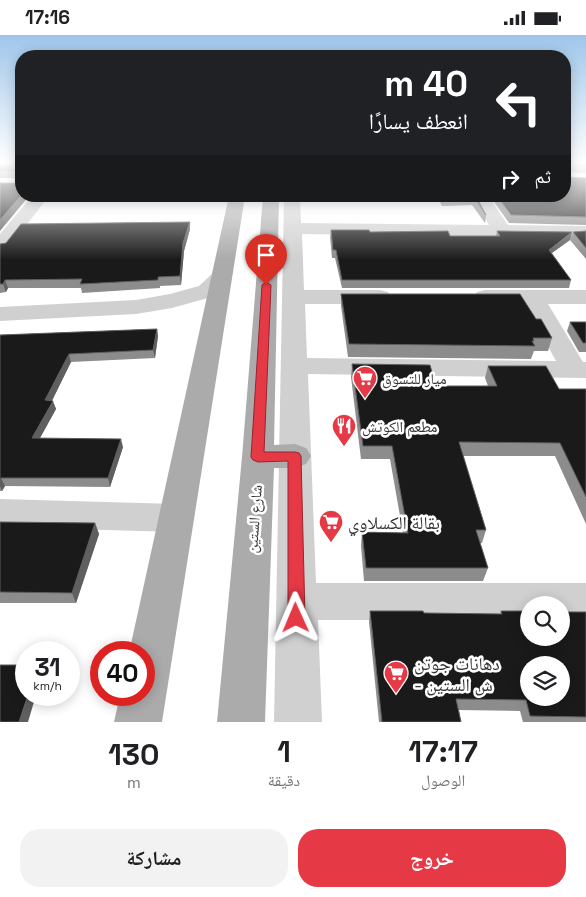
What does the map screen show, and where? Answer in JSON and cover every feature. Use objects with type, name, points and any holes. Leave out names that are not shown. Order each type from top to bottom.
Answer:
[{"type":"main road","points":[[153,641],[236,202]]},
{"type":"main road","name":"شارع الستين","points":[[241,722],[258,457],[271,202]]},
{"type":"main road","points":[[258,457],[295,456]]},
{"type":"main road","points":[[138,722],[141,706]]},
{"type":"street","points":[[0,245],[36,202]]},
{"type":"street","points":[[292,202],[298,722]]},
{"type":"street","points":[[483,202],[502,230]]},
{"type":"street","points":[[292,228],[502,230],[585,233]]},
{"type":"street","points":[[0,314],[136,307],[190,297],[207,291],[221,278]]},
{"type":"street","points":[[293,297],[399,297]]},
{"type":"street","points":[[466,297],[586,297]]},
{"type":"street","points":[[533,297],[581,371]]},
{"type":"street","points":[[136,307],[196,315],[207,321],[211,333]]},
{"type":"street","points":[[294,366],[581,371]]},
{"type":"street","points":[[0,513],[176,518]]},
{"type":"street","points":[[296,601],[586,602]]},
{"type":"building","points":[[0,196],[15,196],[16,202],[0,220]]},
{"type":"building","points":[[571,196],[586,196],[586,217],[511,215],[501,202],[571,202]]},
{"type":"building","points":[[190,222],[183,243],[180,276],[158,277],[158,280],[80,284],[82,279],[5,280],[3,284],[0,284],[0,244],[6,243],[21,224]]},
{"type":"building","points":[[331,230],[369,230],[370,232],[448,231],[450,236],[500,236],[497,231],[572,232],[549,250],[571,280],[342,280],[336,250],[333,250]]},
{"type":"building","points":[[586,231],[586,248],[573,232]]},
{"type":"building","points":[[341,294],[520,294],[536,319],[541,319],[552,338],[533,338],[534,341],[532,341],[535,346],[349,344]]},
{"type":"building","points":[[570,322],[586,322],[586,343],[583,343]]},
{"type":"building","points":[[157,329],[153,350],[69,354],[45,400],[53,401],[32,438],[121,439],[108,478],[1,478],[0,480],[0,335]]},
{"type":"building","points":[[352,364],[430,365],[436,386],[497,386],[488,366],[546,366],[559,389],[586,389],[586,497],[560,443],[459,442],[486,530],[476,530],[488,568],[366,568],[362,532],[408,533],[392,446],[363,446]]},
{"type":"building","points":[[0,522],[95,523],[72,593],[0,592]]},
{"type":"building","points":[[370,611],[502,614],[501,611],[520,611],[520,646],[570,646],[570,612],[586,612],[586,717],[530,716],[528,706],[570,706],[570,656],[520,656],[520,700],[456,699],[461,722],[382,722]]},
{"type":"building","points":[[0,665],[15,665],[15,706],[24,706],[19,722],[0,722]]},
{"type":"place","name":"ميار للتسوق","points":[[365,399]]},
{"type":"place","name":"مطعم الكوتش","points":[[344,447]]},
{"type":"place","name":"بقالة الكسلاوي","points":[[331,543]]},
{"type":"place","name":"دهانات جوتن - ش الستين","points":[[396,694]]},
{"type":"route","points":[[266,285],[258,457],[295,456],[296,618]]}]
